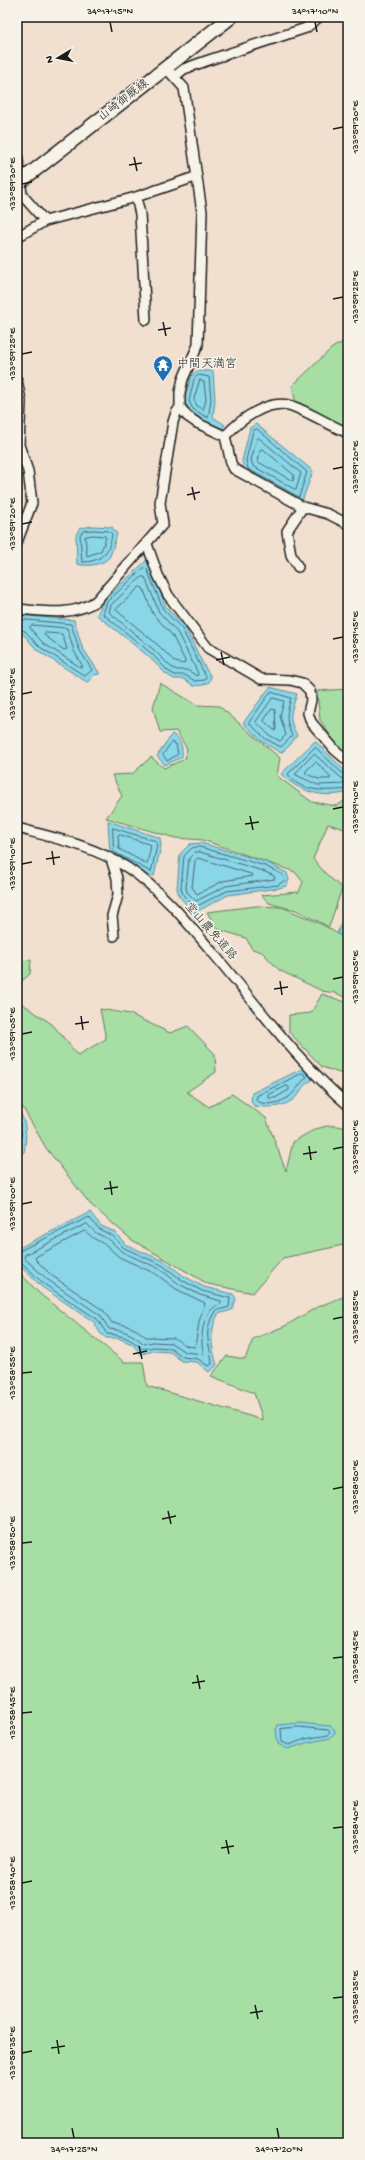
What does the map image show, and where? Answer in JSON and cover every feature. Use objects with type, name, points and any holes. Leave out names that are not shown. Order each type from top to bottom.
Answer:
[{"type":"main road","name":"山崎御厩線","points":[[18,183],[170,72],[231,17]]},
{"type":"street","points":[[17,609],[69,612],[90,606],[96,602],[164,524],[160,503],[173,422],[180,407],[180,392],[183,379],[198,345],[202,212],[195,176],[184,88],[170,72],[184,69],[306,28],[319,17]]},
{"type":"street","points":[[17,152],[18,183],[22,195],[45,222]]},
{"type":"street","points":[[17,237],[45,222],[136,197],[195,176]]},
{"type":"street","points":[[136,197],[140,214],[146,320]]},
{"type":"street","points":[[17,380],[21,401],[18,446],[28,471],[32,503],[17,542]]},
{"type":"street","points":[[225,436],[239,421],[264,409],[281,404],[292,406],[329,425],[348,432]]},
{"type":"street","points":[[180,407],[187,416],[197,423],[225,436]]},
{"type":"street","points":[[225,436],[231,463],[234,469],[303,507],[328,514],[348,524]]},
{"type":"street","points":[[298,567],[291,555],[287,531],[303,507]]},
{"type":"street","points":[[147,544],[158,575],[168,595],[208,648],[261,679],[290,680],[302,683],[310,691],[311,700],[308,713],[311,722],[334,750],[348,760]]},
{"type":"street","name":"堂山農免道路","points":[[17,828],[76,843],[111,859],[152,886],[168,901],[315,1075],[348,1105]]},
{"type":"street","points":[[111,859],[117,878],[118,895],[112,916],[114,936]]},
{"type":"green space","points":[[348,339],[348,427],[296,404],[292,386],[332,348]]},
{"type":"green space","points":[[160,683],[197,705],[219,706],[280,758],[277,776],[312,802],[337,806],[348,798],[348,830],[328,824],[313,859],[326,874],[342,888],[329,927],[296,910],[269,903],[261,895],[299,892],[303,882],[295,872],[203,840],[175,838],[106,818],[122,796],[112,775],[132,774],[151,757],[164,768],[185,759],[187,749],[176,731],[160,732],[153,708]]},
{"type":"green space","points":[[348,689],[348,755],[338,747],[320,720],[317,691]]},
{"type":"green space","points":[[256,906],[282,907],[323,925],[348,940],[348,998],[335,993],[322,991],[279,970],[262,952],[252,949],[246,938],[217,929],[207,912]]},
{"type":"green space","points":[[31,960],[30,974],[17,985],[17,961]]},
{"type":"green space","points":[[322,994],[348,1003],[348,1076],[322,1067],[289,1032],[289,1015],[311,1013]]},
{"type":"green space","points":[[17,1000],[53,1025],[78,1055],[106,1039],[100,1009],[130,1014],[170,1033],[188,1026],[215,1054],[216,1072],[187,1092],[209,1107],[232,1094],[266,1118],[286,1171],[293,1142],[306,1134],[326,1126],[348,1129],[348,1244],[283,1258],[253,1293],[208,1284],[132,1240],[90,1204],[46,1148],[19,1101],[17,1091]]},
{"type":"green space","points":[[17,1270],[40,1294],[124,1362],[143,1362],[147,1386],[263,1420],[254,1393],[211,1376],[227,1356],[245,1359],[253,1339],[285,1326],[317,1307],[348,1295],[348,2143],[17,2143]]},
{"type":"water","points":[[197,371],[213,371],[215,400],[213,417],[225,425],[221,430],[205,422],[196,415],[184,401],[191,376]]},
{"type":"water","points":[[256,424],[313,471],[301,504],[245,472],[242,461],[250,428]]},
{"type":"water","points":[[93,526],[112,527],[117,534],[110,556],[108,559],[100,563],[85,565],[77,564],[76,535],[80,528]]},
{"type":"water","points":[[148,559],[166,607],[185,627],[211,677],[209,682],[203,685],[194,686],[184,679],[174,679],[166,674],[148,656],[97,615],[104,600]]},
{"type":"water","points":[[17,615],[74,620],[82,647],[100,674],[93,675],[90,681],[87,682],[37,650],[23,634],[17,633]]},
{"type":"water","points":[[270,687],[297,694],[291,719],[297,735],[290,745],[281,753],[263,742],[243,723]]},
{"type":"water","points":[[172,734],[178,738],[181,744],[182,757],[165,765],[157,756]]},
{"type":"water","points":[[315,741],[348,774],[348,792],[330,795],[312,792],[295,785],[281,774]]},
{"type":"water","points":[[108,821],[160,838],[161,846],[154,876],[148,876],[110,854]]},
{"type":"water","points":[[201,843],[266,862],[287,873],[289,880],[286,886],[279,888],[228,895],[194,913],[179,896],[177,888],[180,854],[190,844]]},
{"type":"water","points":[[348,905],[348,938],[337,934]]},
{"type":"water","points":[[306,1067],[312,1076],[312,1080],[304,1085],[297,1096],[292,1100],[277,1106],[254,1106],[251,1101],[252,1093]]},
{"type":"water","points":[[17,1108],[23,1118],[26,1140],[24,1152],[20,1155],[17,1155]]},
{"type":"water","points":[[90,1212],[101,1226],[115,1232],[126,1245],[164,1261],[184,1276],[204,1287],[233,1294],[236,1299],[232,1310],[218,1314],[215,1321],[212,1340],[217,1365],[209,1372],[197,1362],[182,1361],[170,1352],[154,1351],[141,1354],[132,1344],[118,1338],[106,1338],[100,1333],[94,1322],[42,1287],[17,1263],[17,1249]]},
{"type":"water","points":[[299,1723],[330,1726],[335,1730],[334,1735],[330,1738],[306,1743],[288,1749],[278,1744],[276,1730],[278,1725]]},
{"type":"place","name":"中間天満宮","points":[[163,382]]}]
